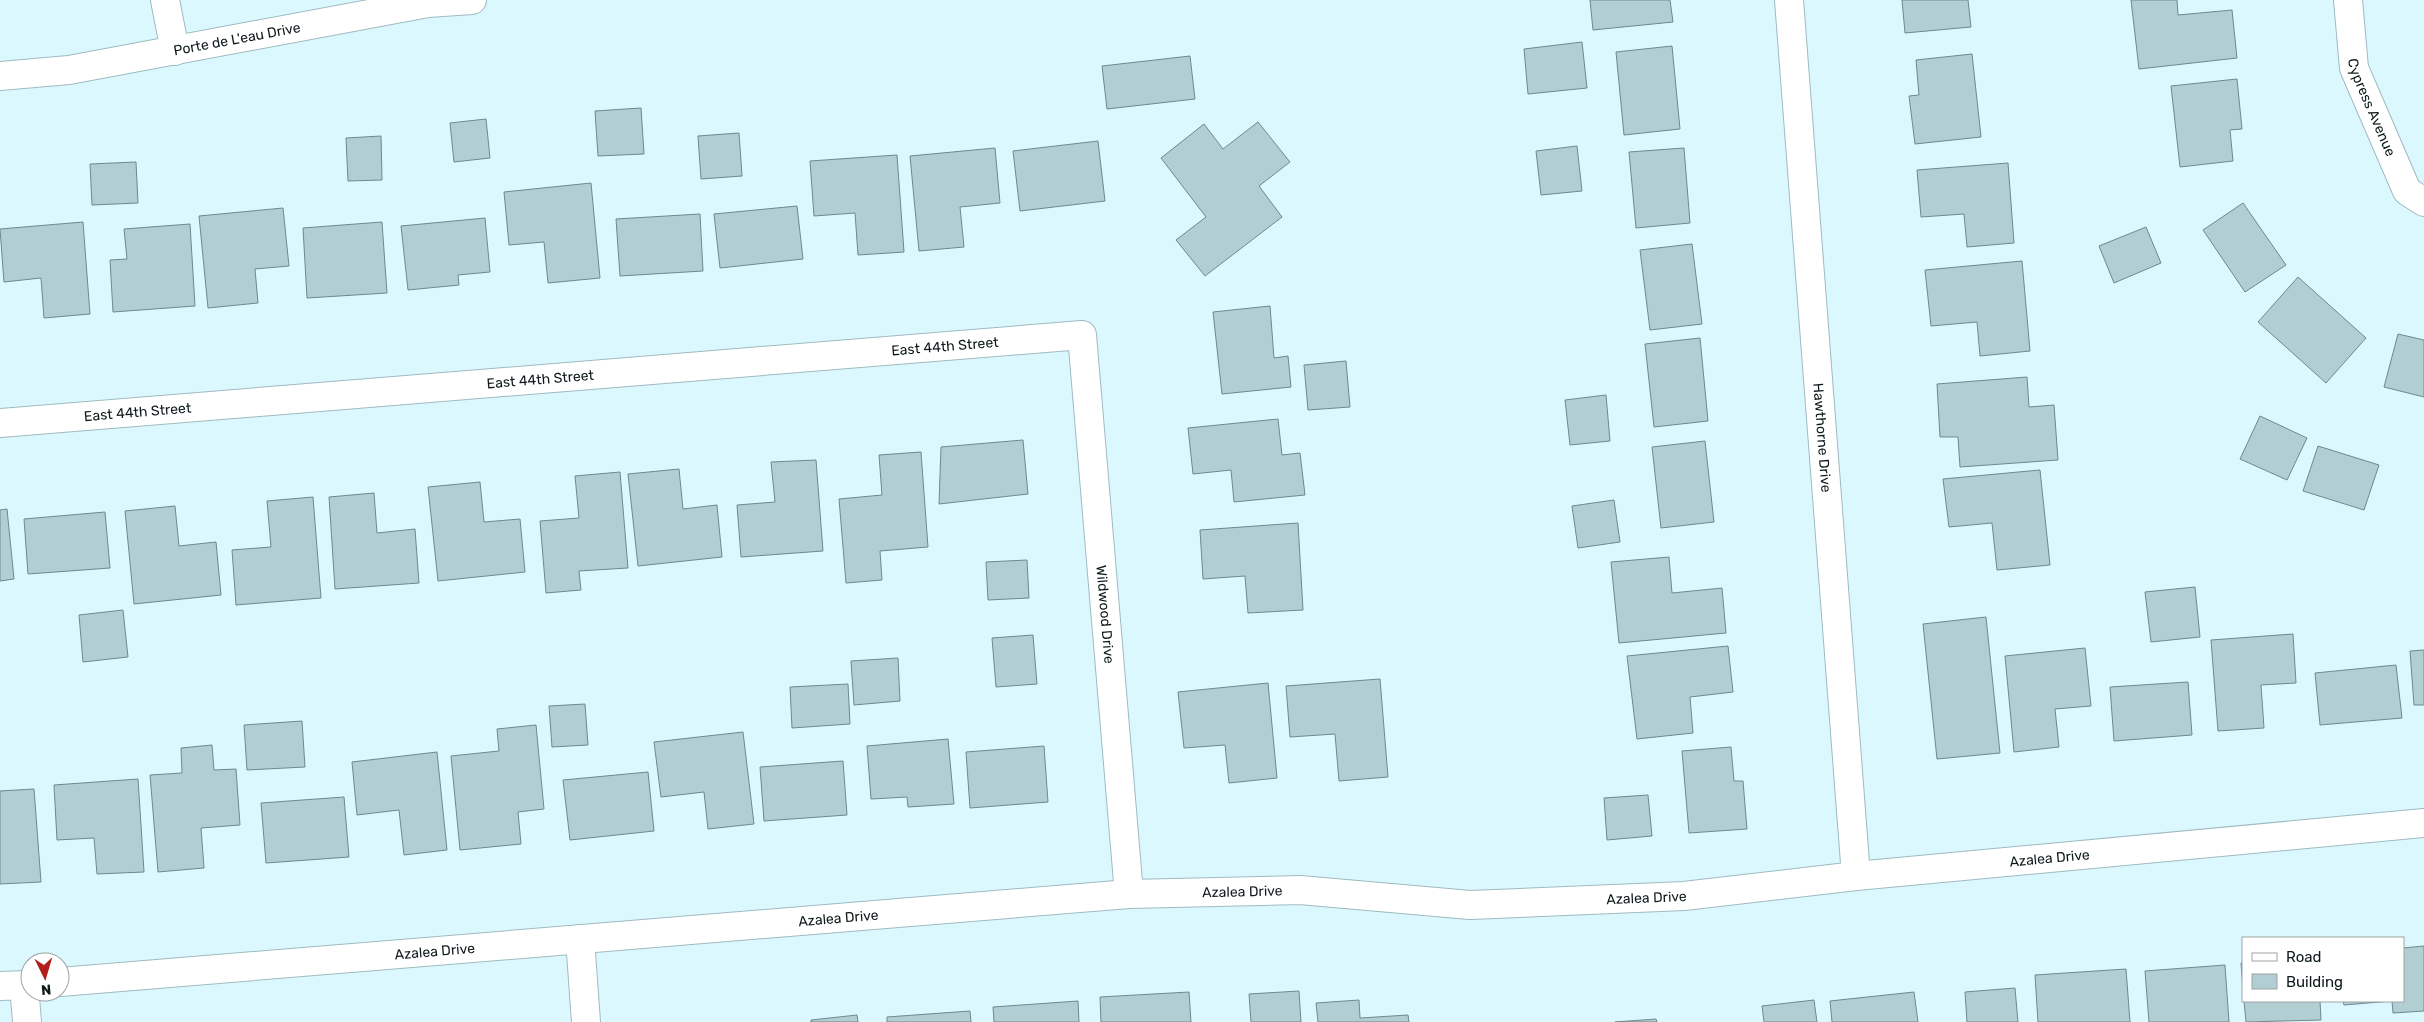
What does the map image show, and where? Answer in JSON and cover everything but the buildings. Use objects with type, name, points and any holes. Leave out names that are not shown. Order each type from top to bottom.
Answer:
[{"type":"street","points":[[165,0],[175,51]]},
{"type":"street","name":"Porte de L'eau Drive","points":[[0,76],[69,70],[428,3],[472,0]]},
{"type":"street","name":"Hawthorne Drive","points":[[1789,0],[1856,876]]},
{"type":"street","name":"Cypress Avenue","points":[[2348,0],[2354,68],[2407,191],[2424,202]]},
{"type":"street","name":"East 44th Street","points":[[0,423],[1082,335]]},
{"type":"street","name":"Wildwood Drive","points":[[1082,335],[1129,894]]},
{"type":"street","name":"Azalea Drive","points":[[70,981],[1129,894],[1300,890],[1470,905],[1684,896],[1856,876],[2424,824]]},
{"type":"street","points":[[580,940],[586,1022]]},
{"type":"street","points":[[18,985],[27,1022]]}]
